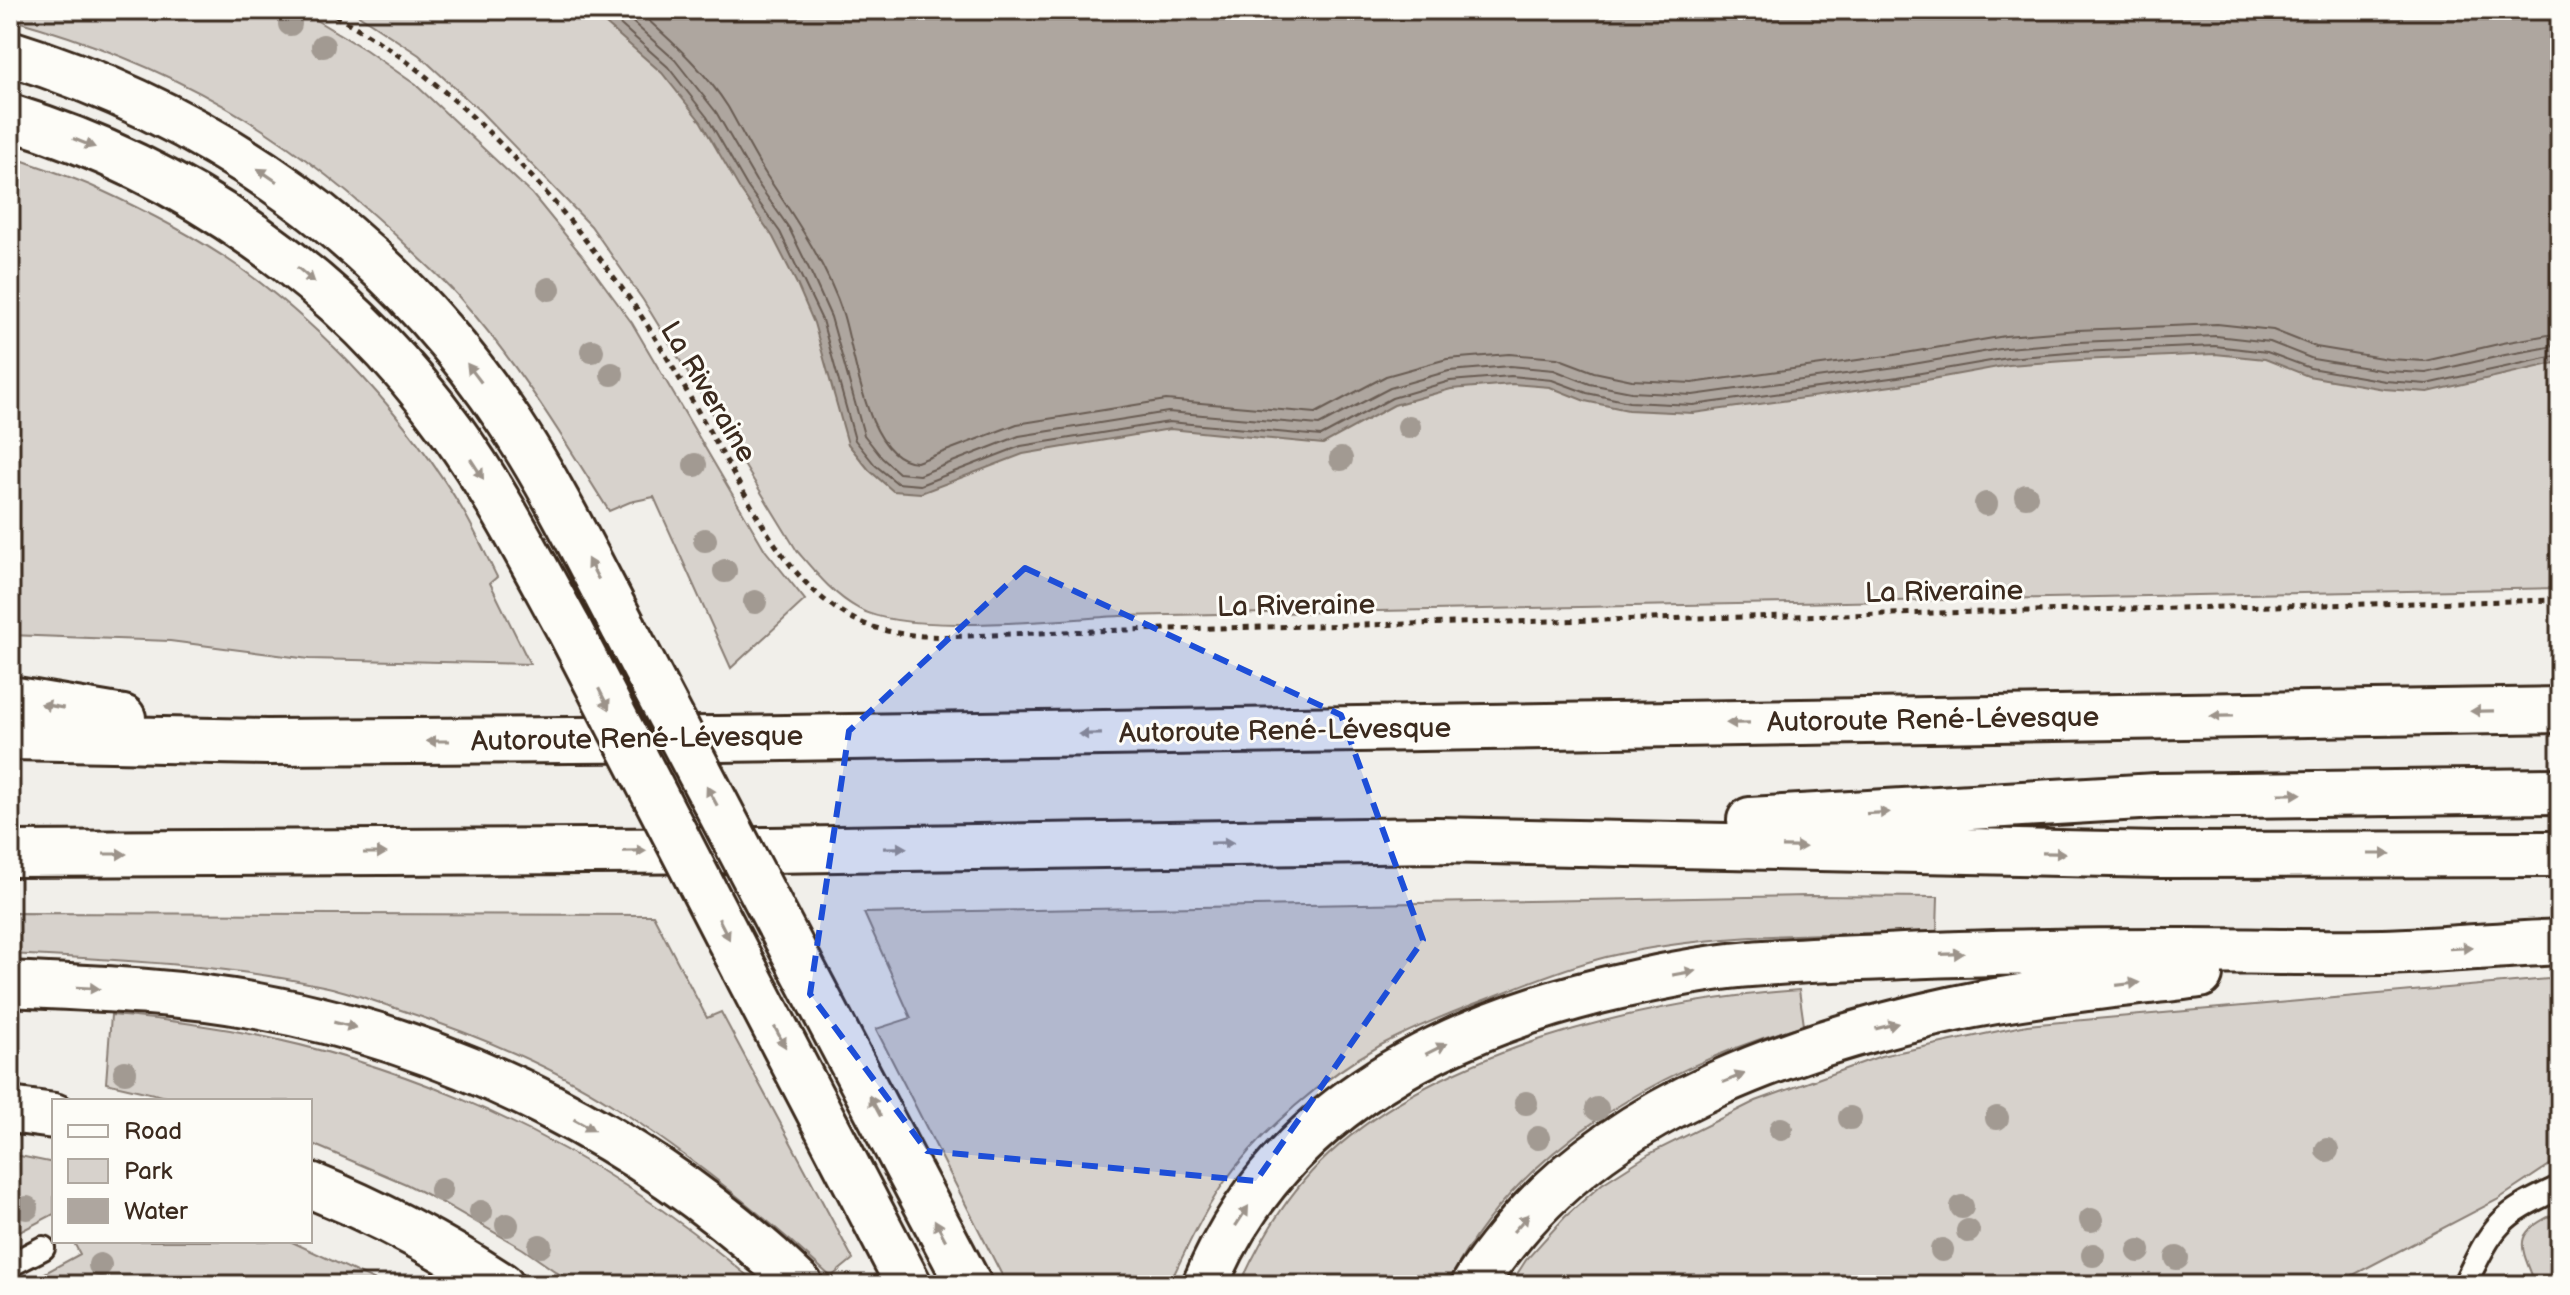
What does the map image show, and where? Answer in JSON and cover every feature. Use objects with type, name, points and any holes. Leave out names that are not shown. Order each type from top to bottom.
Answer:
[{"type":"main road","points":[[10,53],[81,77],[180,122],[280,184],[357,246],[438,327],[501,410],[538,468],[969,1285]]},
{"type":"main road","points":[[10,117],[86,143],[169,182],[271,246],[341,306],[406,372],[453,431],[508,518],[569,629],[909,1285]]},
{"type":"main road","points":[[10,699],[267,742]]},
{"type":"main road","name":"Autoroute René-Lévesque","points":[[10,737],[267,742],[990,735],[2560,710]]},
{"type":"main road","points":[[1436,840],[2156,796],[2560,791]]},
{"type":"main road","points":[[10,854],[769,850],[1436,840],[2161,855],[2560,854]]},
{"type":"main road","points":[[1205,1285],[1218,1254],[1267,1180],[1293,1149],[1325,1119],[1372,1085],[1437,1047],[1477,1029],[1579,996],[1680,973],[1770,963],[2051,951],[2383,952],[2560,942]]},
{"type":"main road","points":[[1474,1285],[1527,1215],[1596,1153],[1667,1108],[1813,1048],[1892,1024],[1994,1002],[2383,952]]},
{"type":"main road","points":[[10,984],[213,999],[299,1014],[403,1043],[501,1083],[623,1148],[710,1208],[800,1285]]},
{"type":"main road","points":[[10,1110],[52,1116]]},
{"type":"main road","points":[[312,1186],[386,1219],[501,1285]]},
{"type":"lane","points":[[2464,1285],[2498,1225],[2514,1211],[2560,1187]]},
{"type":"lane","points":[[10,1265],[43,1248]]},
{"type":"path","name":"La Riveraine","points":[[324,10],[375,40],[442,91],[550,196],[631,301],[739,483],[797,573],[836,609],[873,627],[949,636],[1183,628],[2560,600]]},
{"type":"highlighted area","points":[[1025,568],[1341,715],[1423,940],[1256,1181],[927,1151],[810,994],[849,731]]},
{"type":"green space","points":[[10,10],[299,10],[366,50],[416,85],[532,194],[585,259],[632,323],[765,550],[805,600],[731,668],[654,497],[609,511],[500,348],[459,297],[407,246],[317,168],[224,106],[122,57],[10,19]]},
{"type":"green space","points":[[351,10],[1641,10],[2560,308],[2560,588],[1120,616],[985,624],[912,622],[882,617],[859,609],[841,597],[797,551],[643,300],[591,226],[481,112],[419,55]]},
{"type":"green space","points":[[10,156],[96,188],[151,214],[205,245],[272,292],[335,348],[418,443],[464,512],[497,577],[490,583],[530,664],[309,659],[170,641],[10,635]]},
{"type":"green space","points":[[1808,896],[1938,897],[1937,932],[1771,936],[1646,949],[1563,970],[1408,1031],[1338,1072],[1295,1106],[1255,1144],[1215,1196],[1169,1285],[1007,1285],[876,1029],[911,1018],[864,913]]},
{"type":"green space","points":[[10,913],[653,915],[707,1018],[721,1012],[853,1259],[831,1277],[725,1186],[641,1124],[535,1062],[481,1039],[351,993],[285,979],[167,964],[10,954]]},
{"type":"green space","points":[[2560,978],[2560,1158],[2497,1200],[2353,1275],[2358,1285],[2335,1279],[2318,1285],[1510,1285],[1526,1260],[1565,1217],[1602,1184],[1649,1154],[1756,1101],[1881,1056],[2027,1025]]},
{"type":"green space","points":[[1799,990],[1804,1025],[1751,1042],[1647,1089],[1598,1119],[1552,1154],[1512,1193],[1476,1236],[1447,1285],[1240,1285],[1274,1220],[1307,1176],[1367,1124],[1421,1090],[1481,1062],[1544,1038],[1609,1020],[1674,1006]]},
{"type":"green space","points":[[111,1015],[201,1025],[289,1042],[374,1066],[457,1097],[537,1134],[614,1178],[688,1228],[758,1285],[575,1285],[523,1249],[443,1203],[312,1144],[312,1099],[175,1099],[106,1083]]},
{"type":"green space","points":[[10,1154],[52,1163],[52,1215],[10,1237]]},
{"type":"green space","points":[[2560,1211],[2560,1285],[2536,1285],[2525,1258],[2523,1240],[2533,1226]]},
{"type":"green space","points":[[74,1243],[294,1243],[384,1285],[23,1285],[80,1254]]},
{"type":"water","points":[[590,10],[2560,10],[2560,362],[2428,392],[2384,389],[2308,376],[2265,359],[2215,354],[2080,360],[2009,365],[1899,385],[1693,413],[1628,410],[1585,401],[1550,387],[1512,384],[1451,389],[1394,405],[1323,444],[1170,429],[1023,454],[921,493],[893,491],[869,470],[848,444],[814,323],[797,284],[773,237],[741,191],[701,122],[662,73]]}]
